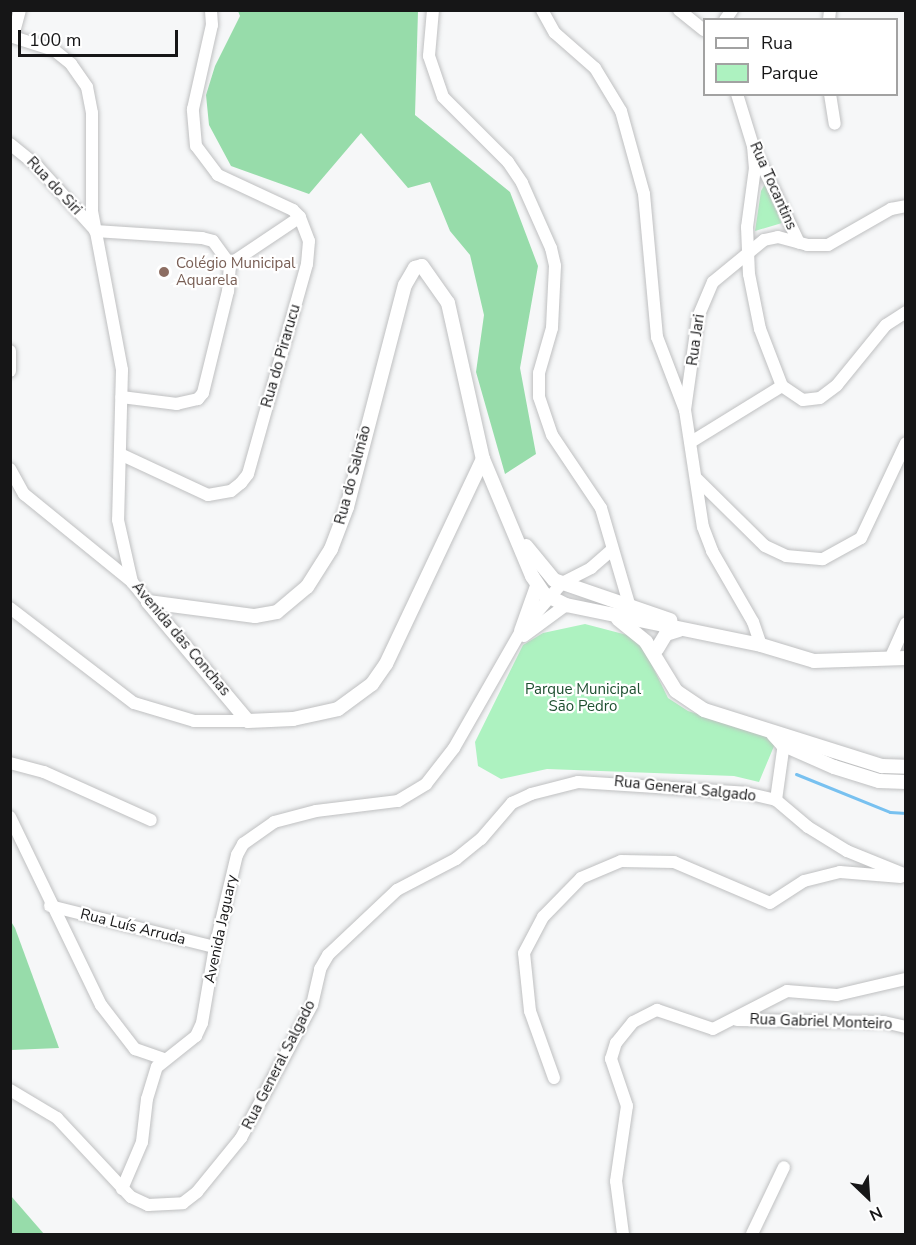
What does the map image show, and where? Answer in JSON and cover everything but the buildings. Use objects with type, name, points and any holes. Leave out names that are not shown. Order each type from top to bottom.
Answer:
[{"type":"street","points":[[12,36],[20,10]]},
{"type":"street","points":[[211,10],[212,25],[193,109],[196,146],[218,175],[292,210],[300,217],[230,264]]},
{"type":"street","points":[[433,10],[429,56],[443,97],[508,162],[522,183],[551,248],[555,266],[552,328],[539,373],[539,397],[552,435],[601,508],[612,550],[637,613],[657,648],[662,670]]},
{"type":"street","points":[[542,10],[555,33],[595,68],[621,111],[644,194],[657,337],[685,410],[707,538],[753,622],[761,645]]},
{"type":"street","points":[[679,10],[703,28]]},
{"type":"street","name":"Avenida das Conchas","points":[[12,36],[54,50],[71,64],[87,87],[92,113],[90,189],[95,231],[116,327],[121,398],[118,520],[132,582],[248,721]]},
{"type":"street","name":"Rua Tocantins","points":[[738,96],[753,146],[799,243]]},
{"type":"street","points":[[830,96],[835,124]]},
{"type":"street","name":"Rua do Siri","points":[[10,144],[37,166],[95,231]]},
{"type":"street","points":[[753,146],[754,188],[747,253],[760,329],[782,386],[803,400],[820,398],[837,385],[886,325],[906,312]]},
{"type":"street","name":"Rua Jari","points":[[685,410],[702,301],[713,282],[747,253],[772,238],[828,245],[891,208],[906,206]]},
{"type":"street","name":"Rua do Pirarucu","points":[[120,454],[208,495],[231,491],[248,474],[307,264],[309,241],[300,217]]},
{"type":"street","points":[[95,231],[202,238],[213,241],[230,264],[228,291],[203,393],[198,399],[177,404],[121,398]]},
{"type":"street","name":"Rua do Salmão","points":[[148,602],[255,616],[277,612],[307,587],[331,549],[347,507],[402,297],[409,276],[418,266],[429,271],[455,322],[483,459]]},
{"type":"street","points":[[10,351],[10,371]]},
{"type":"street","points":[[691,442],[782,386]]},
{"type":"street","points":[[697,479],[765,546],[786,556],[823,559],[861,538],[906,443]]},
{"type":"street","points":[[483,459],[520,538],[537,586],[550,598],[566,605],[606,614],[637,613],[710,636]]},
{"type":"street","points":[[10,608],[134,703],[202,723],[293,719],[338,709],[372,684],[394,649],[483,459]]},
{"type":"street","points":[[10,469],[24,494],[132,582]]},
{"type":"street","points":[[520,538],[547,574],[562,583],[612,598],[637,613],[679,630],[761,645],[814,661],[906,658]]},
{"type":"street","points":[[562,583],[591,568],[612,550]]},
{"type":"street","name":"Avenida Jaguary","points":[[164,1059],[196,1036],[202,1023],[215,947],[237,855],[252,835],[284,818],[385,805],[412,794],[426,784],[454,748],[521,631],[562,583]]},
{"type":"street","points":[[521,631],[537,586]]},
{"type":"street","points":[[606,614],[612,598]]},
{"type":"street","points":[[510,649],[566,605]]},
{"type":"street","points":[[606,614],[641,636],[662,670],[684,699],[780,738],[834,767],[879,780],[906,782]]},
{"type":"street","points":[[890,659],[906,623]]},
{"type":"street","points":[[657,648],[666,634],[679,630]]},
{"type":"street","points":[[780,738],[882,766],[906,767]]},
{"type":"street","points":[[776,800],[780,738]]},
{"type":"street","points":[[10,763],[44,772],[151,820]]},
{"type":"street","name":"Rua General Salgado","points":[[10,1090],[57,1118],[122,1189],[139,1202],[164,1206],[183,1203],[197,1192],[241,1138],[312,1005],[320,969],[328,955],[397,890],[456,859],[481,839],[512,803],[531,794],[595,780],[746,793],[776,800],[808,827],[847,851],[906,876]]},
{"type":"street","points":[[10,817],[50,906],[118,1031],[135,1049],[164,1059],[150,1085],[142,1142],[122,1189]]},
{"type":"street","points":[[554,1078],[530,1011],[524,953],[543,917],[581,878],[621,861],[674,862],[770,903],[804,881],[840,872],[906,876]]},
{"type":"street","name":"Rua Luís Arruda","points":[[50,906],[215,947]]},
{"type":"street","points":[[623,1234],[616,1181],[627,1106],[611,1059],[616,1043],[640,1017],[657,1010],[706,1028],[736,1020],[787,991],[837,995],[906,979]]},
{"type":"street","name":"Rua Gabriel Monteiro","points":[[736,1020],[884,1022],[906,1027]]},
{"type":"street","points":[[752,1234],[784,1167]]},
{"type":"green space","points":[[238,11],[418,11],[415,115],[510,192],[538,266],[520,368],[536,454],[505,474],[476,372],[484,315],[470,255],[450,231],[430,182],[408,188],[361,133],[309,194],[231,166],[209,125],[206,95],[215,66],[240,16]]},
{"type":"green space","points":[[765,184],[782,223],[755,231],[761,191]]},
{"type":"green space","name":"Parque Municipal São Pedro","points":[[585,624],[631,636],[645,651],[668,698],[688,711],[777,739],[759,782],[734,776],[547,769],[501,779],[478,766],[475,742],[523,645],[543,633]]},
{"type":"green space","points":[[10,920],[15,928],[59,1048],[11,1050]]},
{"type":"green space","points":[[11,1196],[44,1234],[11,1234]]},
{"type":"waterway","points":[[796,774],[890,812],[906,813]]},
{"type":"place","name":"Colégio Municipal Aquarela","points":[[164,272]]}]
